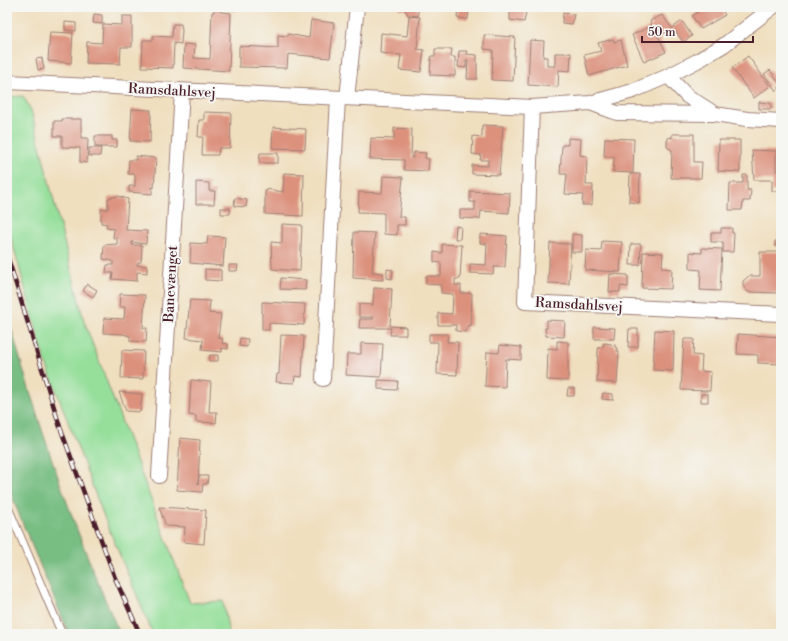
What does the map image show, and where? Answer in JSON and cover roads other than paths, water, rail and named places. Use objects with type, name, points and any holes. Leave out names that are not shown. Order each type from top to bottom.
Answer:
[{"type":"street","points":[[323,379],[342,98],[357,7]]},
{"type":"street","name":"Ramsdahlsvej","points":[[7,82],[532,107],[590,102],[633,91],[668,76],[724,45],[773,7]]},
{"type":"street","name":"Ramsdahlsvej","points":[[668,76],[687,96],[716,114]]},
{"type":"street","name":"Banevænget","points":[[159,476],[182,91]]},
{"type":"street","name":"Ramsdahlsvej","points":[[590,102],[617,113],[716,114],[747,119],[781,121]]},
{"type":"street","name":"Ramsdahlsvej","points":[[532,107],[525,302],[781,314]]},
{"type":"lane","points":[[7,505],[62,634]]},
{"type":"railway","points":[[7,255],[60,427],[115,578],[140,634]]}]
